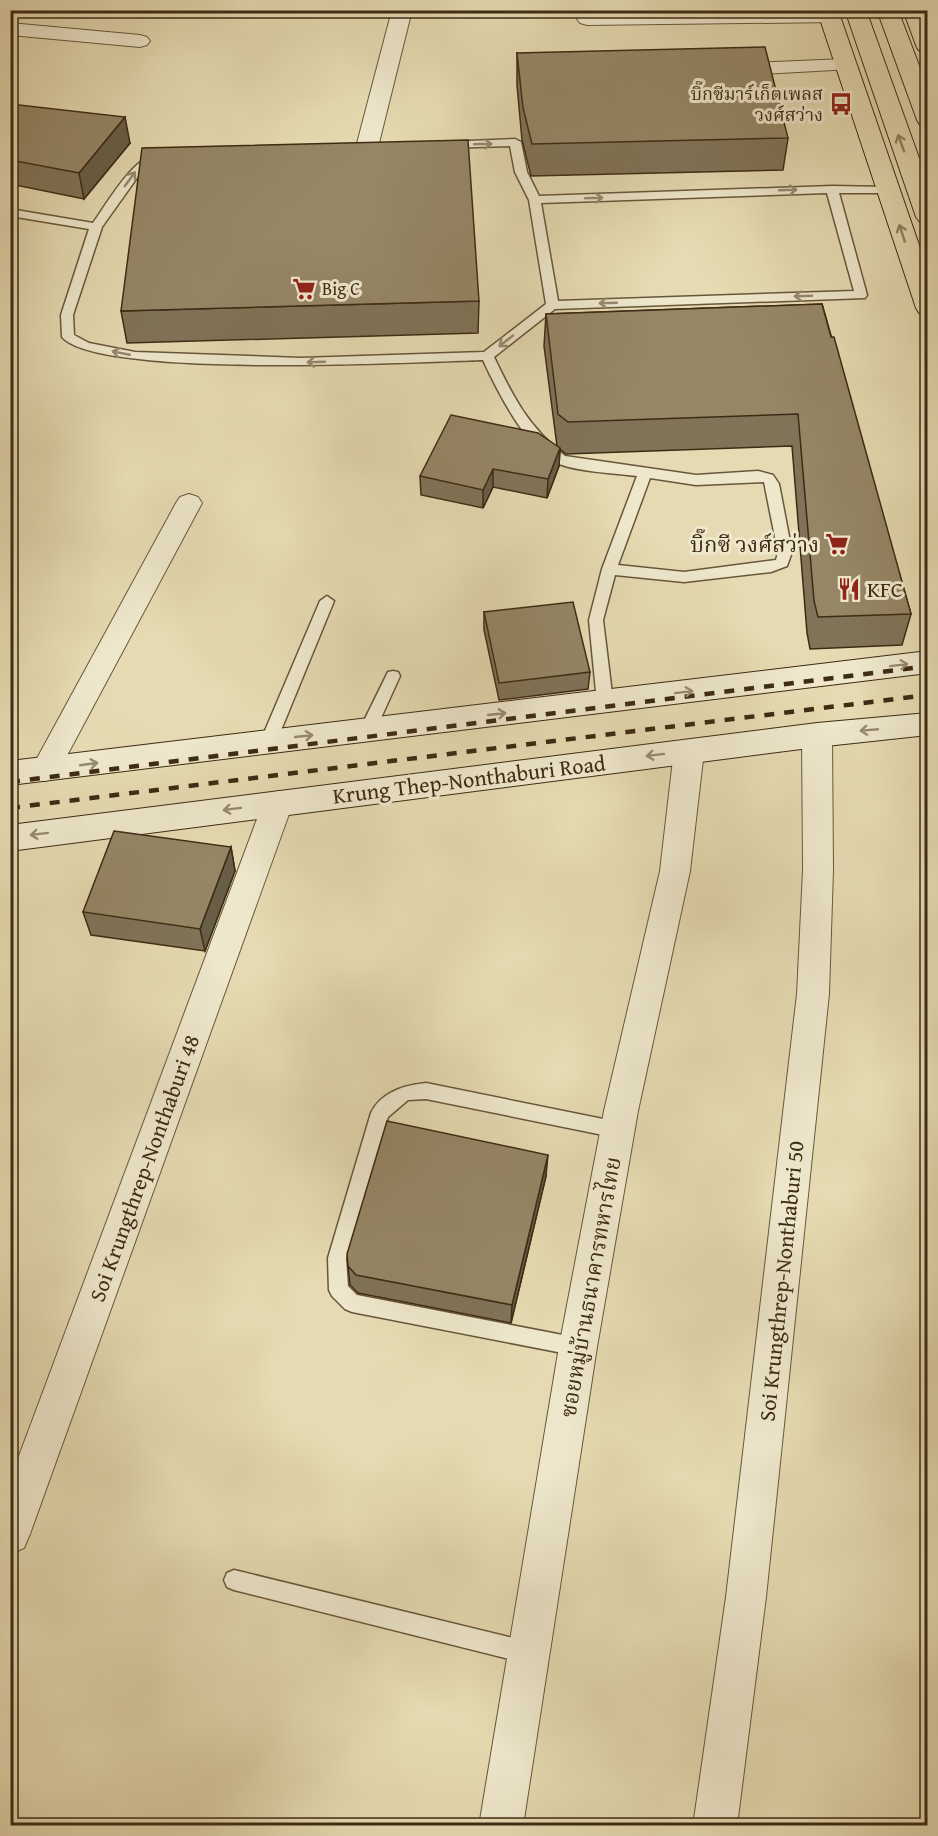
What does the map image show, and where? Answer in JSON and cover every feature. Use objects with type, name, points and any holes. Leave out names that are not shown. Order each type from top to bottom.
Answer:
[{"type":"main road","points":[[855,10],[927,217]]},
{"type":"main road","points":[[887,10],[927,120]]},
{"type":"main road","points":[[913,10],[927,47]]},
{"type":"main road","points":[[828,14],[927,308]]},
{"type":"main road","points":[[10,773],[927,662]]},
{"type":"main road","name":"Krung Thep-Nonthaburi Road","points":[[10,838],[817,735],[927,724]]},
{"type":"street","points":[[367,147],[402,10]]},
{"type":"street","points":[[587,19],[828,14]]},
{"type":"street","points":[[10,29],[140,41]]},
{"type":"street","points":[[707,70],[845,65]]},
{"type":"street","points":[[45,770],[189,503]]},
{"type":"street","name":"Soi Krungthrep-Nonthaburi 50","points":[[715,1826],[746,1597],[813,994],[818,870],[817,735]]},
{"type":"street","name":"ซอยหมู่บ้านธนาคารทหารไทย","points":[[501,1826],[578,1347],[618,1130],[675,871],[689,751]]},
{"type":"street","name":"Soi Krungthrep-Nonthaburi 48","points":[[10,1534],[278,803]]},
{"type":"lane","points":[[436,145],[515,142],[521,172],[535,200],[552,305]]},
{"type":"lane","points":[[166,155],[155,156],[140,166],[96,227],[67,315],[68,337],[85,346],[135,356],[301,362],[487,356],[552,305],[861,295],[832,189]]},
{"type":"lane","points":[[535,200],[832,189],[888,190]]},
{"type":"lane","points":[[10,212],[96,227]]},
{"type":"lane","points":[[487,356],[513,408],[544,446],[561,460],[696,480],[758,476],[768,478],[772,484],[786,552],[782,562],[771,567],[684,577],[609,569]]},
{"type":"lane","points":[[605,702],[596,620],[609,569],[645,473]]},
{"type":"lane","points":[[269,740],[327,601]]},
{"type":"lane","points":[[368,729],[393,676]]},
{"type":"lane","points":[[578,1347],[352,1303],[339,1290],[337,1258],[380,1113],[404,1093],[426,1091],[618,1130]]},
{"type":"lane","points":[[234,1580],[530,1653]]},
{"type":"building","points":[[765,47],[788,138],[532,144],[523,108],[517,53]]},
{"type":"building","points":[[10,104],[125,117],[79,173],[10,160]]},
{"type":"building","name":"Big C","points":[[468,140],[479,301],[121,311],[142,148]]},
{"type":"building","name":"บิ๊กซี วงศ์สว่าง","points":[[822,304],[831,337],[834,337],[911,614],[818,617],[814,601],[798,414],[568,422],[558,414],[546,314]]},
{"type":"building","points":[[451,415],[538,433],[560,448],[548,479],[493,469],[483,490],[420,476]]},
{"type":"building","points":[[573,602],[590,672],[499,683],[484,612]]},
{"type":"building","points":[[114,831],[231,847],[200,929],[83,912]]},
{"type":"building","points":[[387,1121],[548,1155],[512,1305],[356,1275],[348,1266],[347,1254]]},
{"type":"railway","points":[[10,782],[928,666]]},
{"type":"railway","points":[[10,808],[928,695]]},
{"type":"place","name":"บิ๊กซีมาร์เก็ตเพลส วงศ์สว่าง","points":[[841,104]]},
{"type":"place","name":"Big C","points":[[304,289]]},
{"type":"place","name":"บิ๊กซี วงศ์สว่าง","points":[[837,544]]},
{"type":"place","name":"KFC","points":[[849,589]]}]
